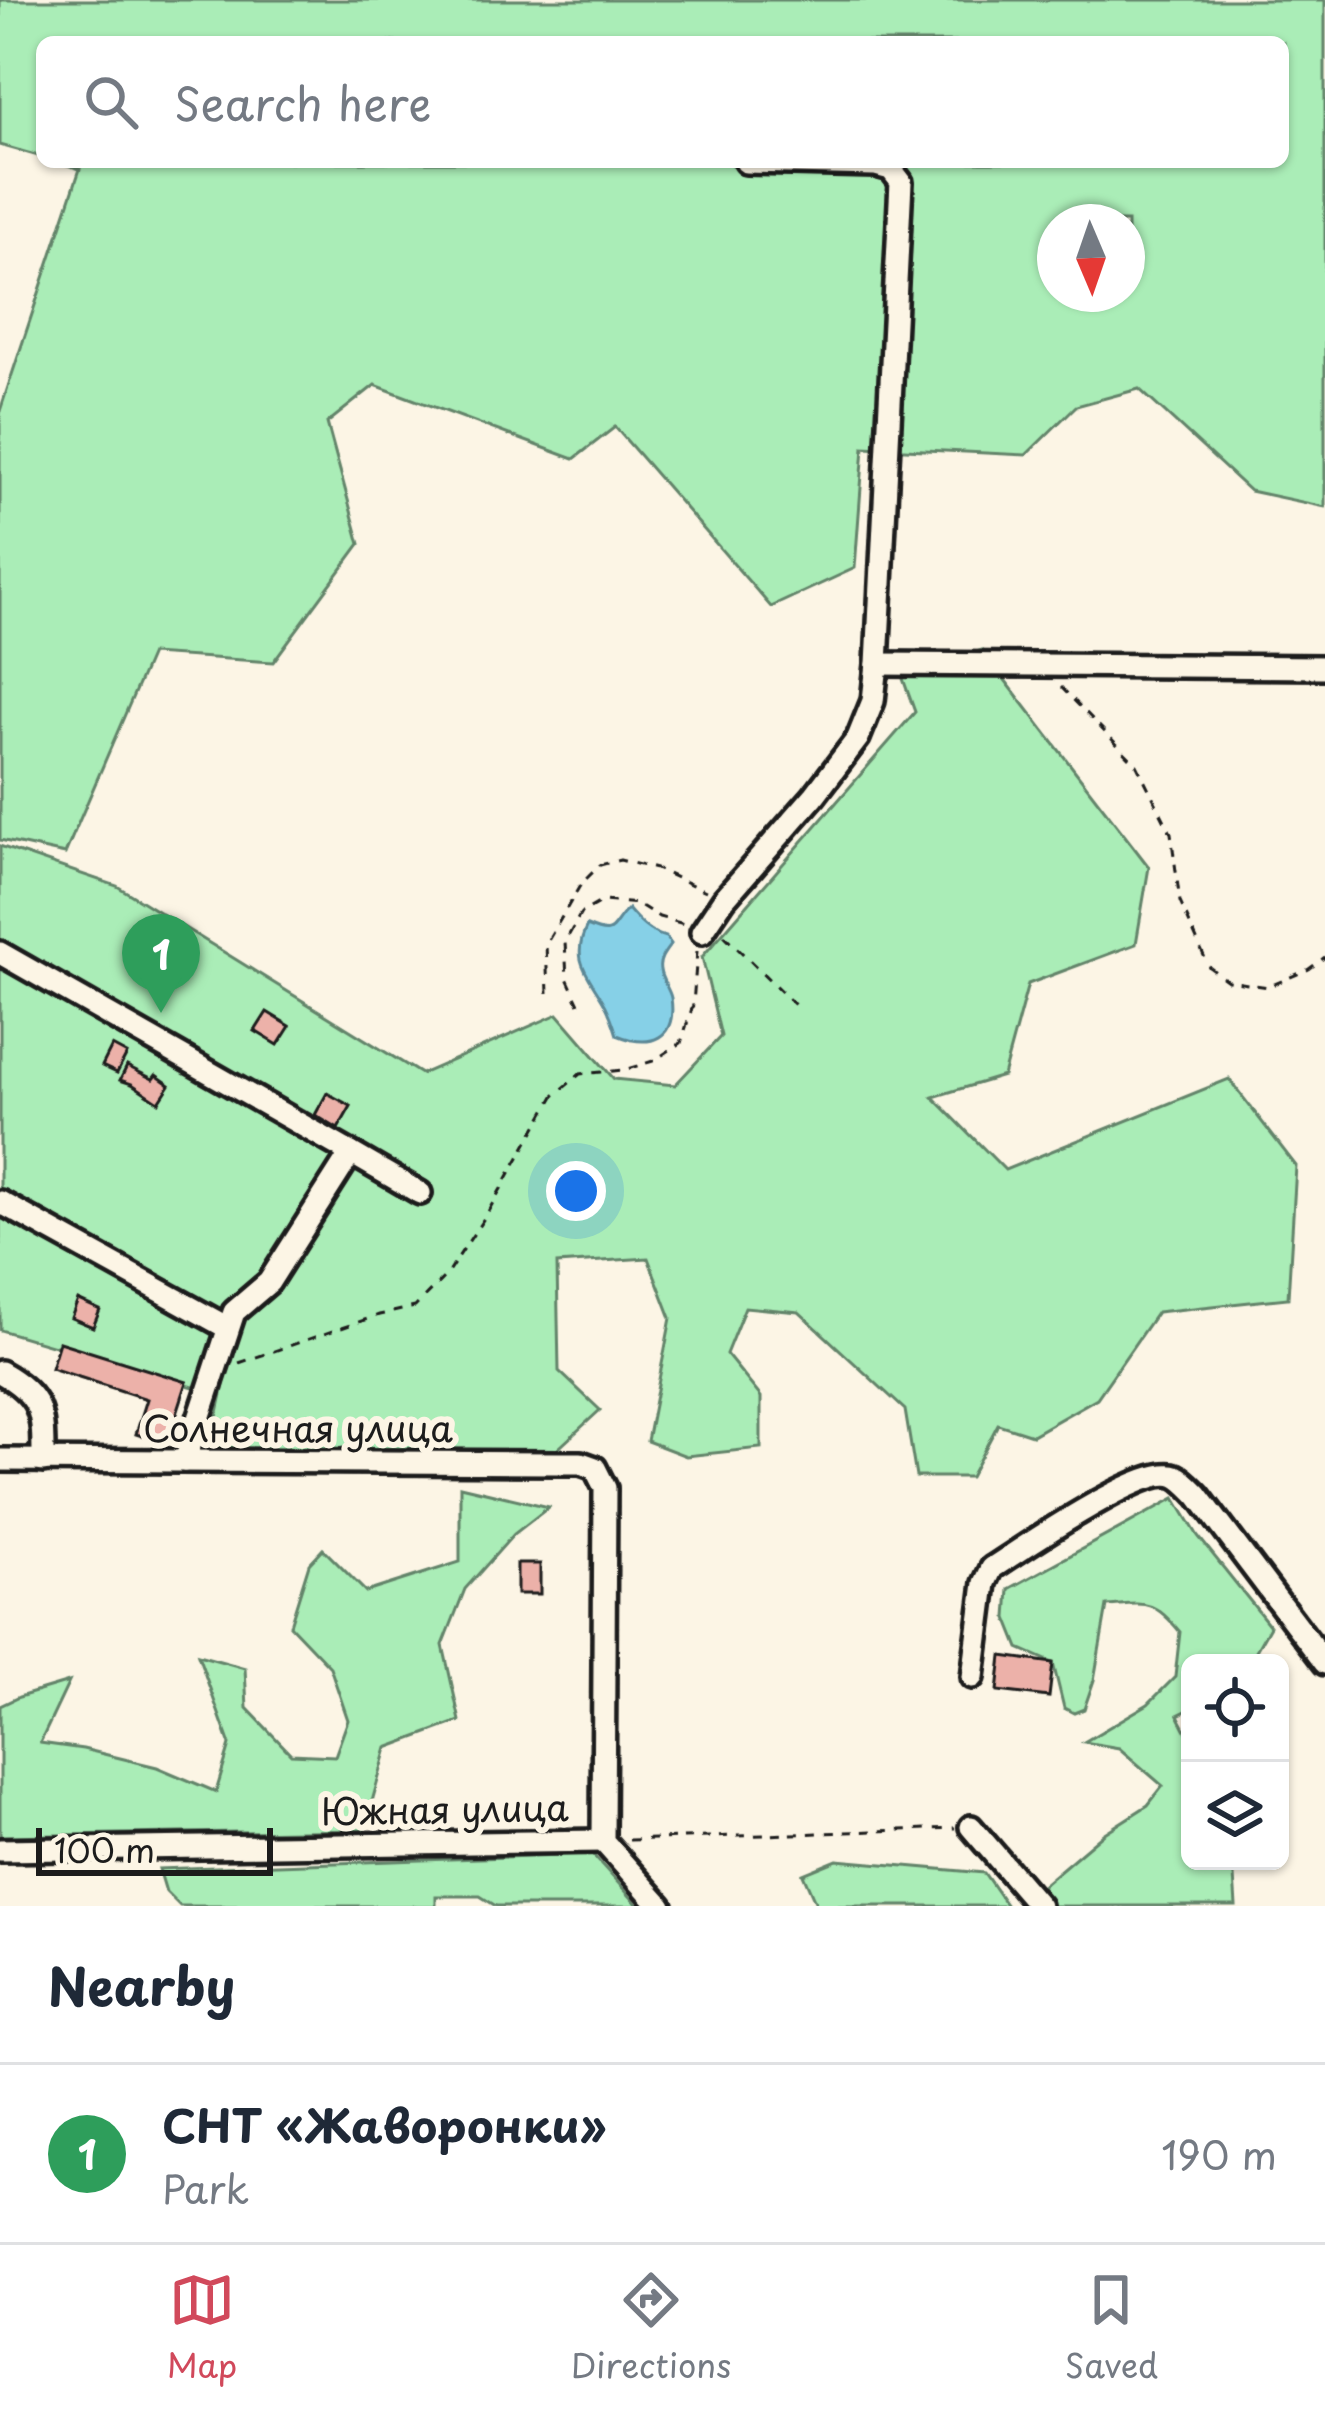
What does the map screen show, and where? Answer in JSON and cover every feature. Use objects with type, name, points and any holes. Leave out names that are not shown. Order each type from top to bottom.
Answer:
[{"type":"street","points":[[706,927],[858,738],[873,701],[902,182],[887,168]]},
{"type":"street","points":[[877,664],[1325,667]]},
{"type":"street","points":[[0,953],[420,1193]]},
{"type":"street","points":[[185,1461],[233,1312],[268,1282],[351,1154]]},
{"type":"street","points":[[0,1202],[228,1328]]},
{"type":"street","points":[[0,1372],[19,1383],[43,1417],[43,1461]]},
{"type":"street","name":"Солнечная улица","points":[[0,1460],[581,1463],[596,1468],[605,1488],[604,1841]]},
{"type":"street","points":[[973,1678],[985,1583],[992,1568],[1109,1495],[1161,1474],[1176,1476],[1198,1495],[1325,1663]]},
{"type":"street","points":[[971,1827],[1039,1906]]},
{"type":"street","points":[[604,1841],[661,1906]]},
{"type":"street","name":"Южная улица","points":[[0,1850],[604,1841]]},
{"type":"path","points":[[1054,666],[1060,686],[1137,764],[1171,833],[1180,902],[1209,967],[1228,981],[1268,987],[1325,957]]},
{"type":"path","points":[[548,993],[546,944],[581,884],[600,865],[620,860],[656,869],[724,899]]},
{"type":"path","points":[[579,1004],[567,978],[565,942],[580,913],[602,901],[638,904],[658,917],[706,927],[799,1009]]},
{"type":"path","points":[[212,1372],[415,1307],[447,1274],[486,1215],[554,1096],[580,1074],[624,1070],[653,1061],[681,1043],[693,1005],[695,957],[706,927]]},
{"type":"path","points":[[604,1841],[971,1827]]},
{"type":"green space","points":[[0,0],[1325,0],[1325,507],[1250,491],[1139,389],[1076,406],[1026,455],[864,447],[855,568],[771,607],[615,427],[574,459],[375,385],[327,423],[360,544],[273,662],[151,654],[65,854],[0,840],[0,411],[77,168],[1289,168],[1289,36],[36,36],[36,155],[0,145]]},
{"type":"green space","points":[[982,650],[1149,867],[1136,944],[1028,984],[1003,1076],[933,1097],[1005,1170],[1229,1079],[1296,1166],[1288,1298],[1157,1312],[1097,1398],[1032,1435],[998,1424],[970,1477],[916,1477],[905,1410],[799,1312],[745,1307],[726,1354],[761,1397],[761,1448],[686,1456],[647,1441],[671,1318],[648,1258],[557,1264],[559,1371],[600,1410],[549,1457],[209,1453],[226,1376],[213,1378],[207,1391],[0,1330],[0,846],[117,886],[421,1074],[558,1014],[614,1079],[675,1085],[721,1036],[702,957],[915,712],[902,676]]},
{"type":"green space","points":[[460,1486],[549,1507],[514,1534],[465,1589],[443,1645],[460,1721],[387,1748],[364,1830],[0,1836],[0,1706],[69,1682],[40,1743],[157,1767],[216,1792],[230,1745],[198,1655],[245,1668],[247,1708],[291,1754],[335,1756],[348,1720],[330,1667],[290,1625],[309,1564],[323,1549],[366,1592],[460,1562]]},
{"type":"green space","points":[[1175,1498],[1198,1536],[1270,1626],[1254,1654],[1181,1654],[1181,1870],[1234,1870],[1236,1906],[1052,1906],[1038,1889],[1103,1834],[1148,1805],[1163,1786],[1119,1748],[1084,1742],[1148,1704],[1175,1677],[1180,1632],[1156,1608],[1107,1606],[1094,1680],[1084,1709],[1074,1713],[1064,1708],[1053,1663],[1019,1648],[1007,1618],[1009,1589]]},
{"type":"green space","points":[[592,1854],[639,1906],[496,1906],[480,1896],[436,1896],[436,1906],[180,1906],[166,1892],[159,1869]]},
{"type":"green space","points":[[837,1860],[984,1873],[1007,1906],[817,1906],[803,1874]]},
{"type":"water","points":[[628,909],[671,944],[660,966],[671,998],[670,1023],[651,1040],[617,1035],[580,956],[587,926],[608,931]]},
{"type":"building","points":[[267,1012],[290,1026],[278,1045],[255,1031]]},
{"type":"building","points":[[112,1046],[127,1054],[117,1073],[102,1066]]},
{"type":"building","points":[[127,1066],[170,1085],[159,1102],[120,1080]]},
{"type":"building","points":[[327,1093],[351,1106],[338,1129],[315,1115]]},
{"type":"building","points":[[78,1300],[100,1310],[93,1327],[71,1318]]},
{"type":"building","points":[[59,1342],[187,1382],[167,1444],[136,1434],[147,1399],[51,1368]]},
{"type":"building","points":[[517,1564],[540,1564],[540,1594],[517,1594]]},
{"type":"building","points":[[1002,1656],[1053,1663],[1049,1697],[998,1691]]},
{"type":"place","name":"СНТ «Жаворонки»","points":[[161,1013]]}]
